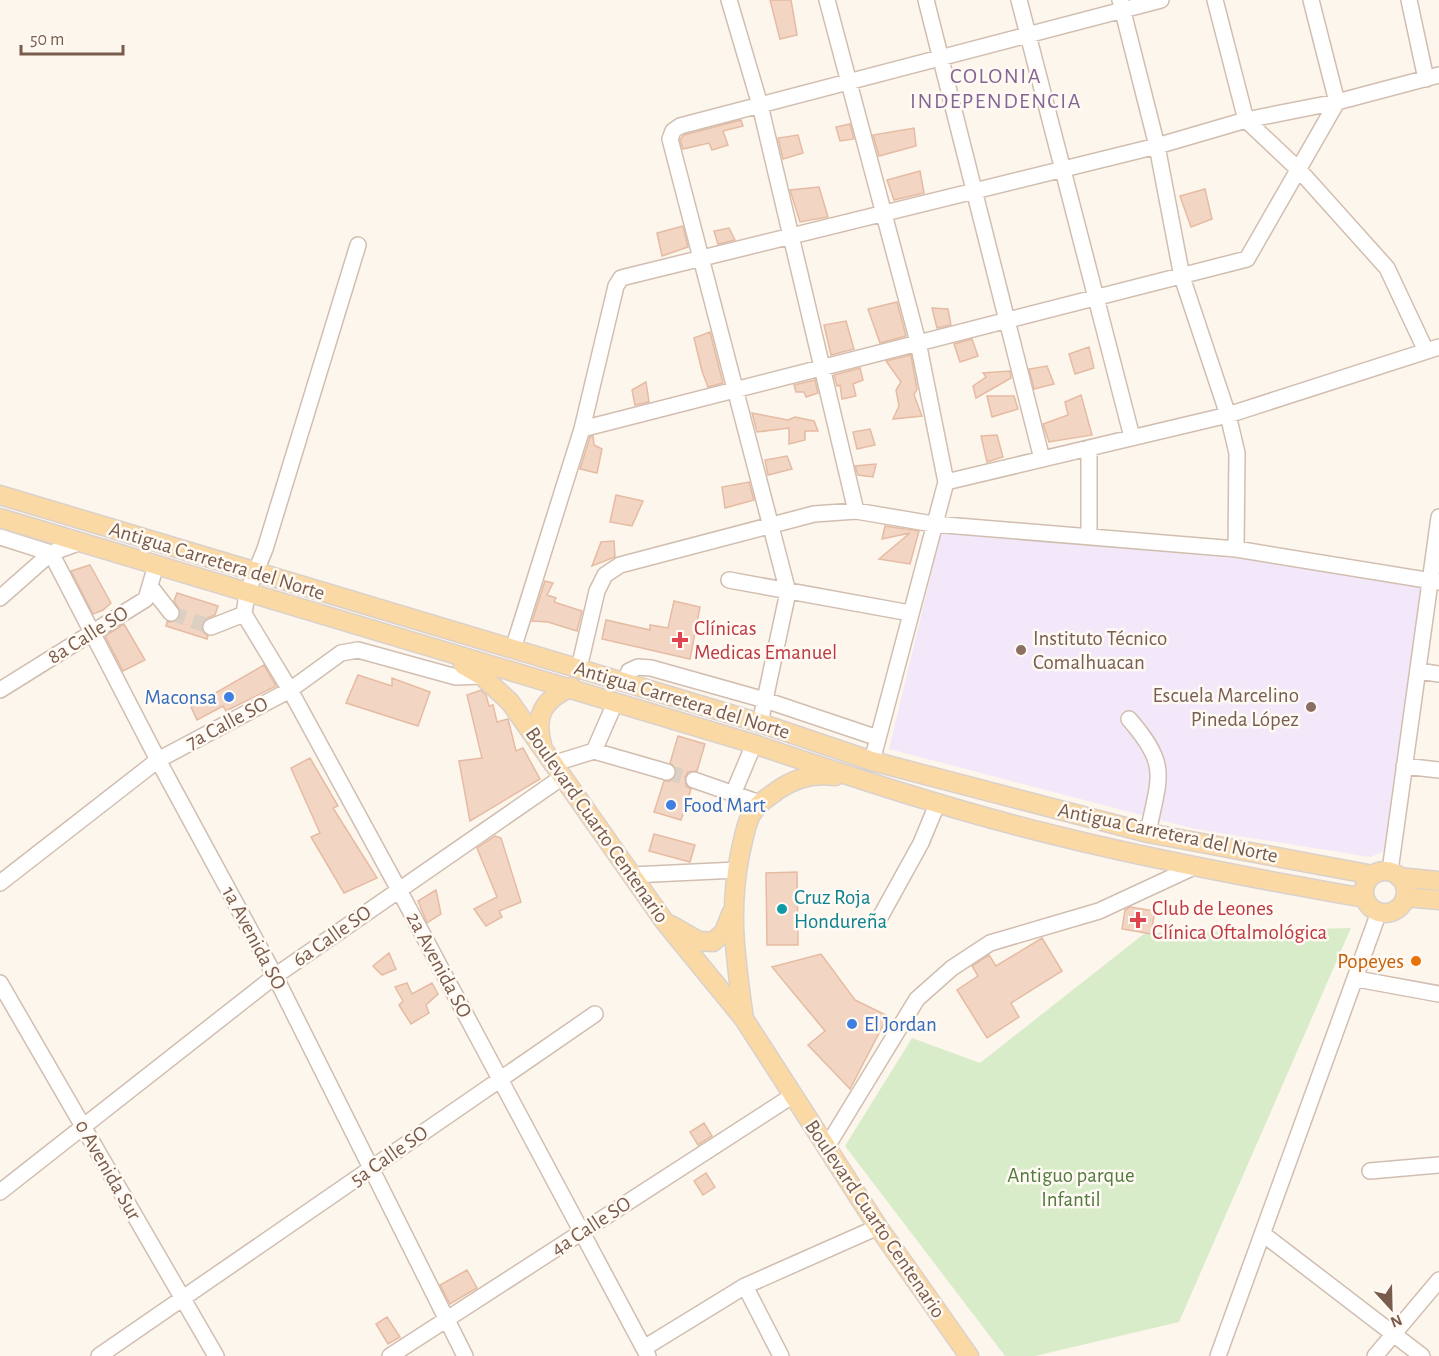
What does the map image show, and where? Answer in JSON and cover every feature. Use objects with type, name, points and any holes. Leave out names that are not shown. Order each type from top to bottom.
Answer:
[{"type":"main road","name":"Antigua Carretera del Norte","points":[[0,495],[626,682],[873,761],[1148,833],[1439,881]]},
{"type":"main road","name":"Antigua Carretera del Norte","points":[[0,518],[754,744],[864,781],[1056,836],[1194,867],[1365,898]]},
{"type":"main road","points":[[81,542],[133,536]]},
{"type":"main road","name":"Boulevard Cuarto Centenario","points":[[435,650],[482,676],[510,702],[664,921],[744,1019],[878,1227],[969,1356]]},
{"type":"main road","points":[[553,764],[539,730],[541,712],[551,697],[600,675]]},
{"type":"main road","points":[[760,803],[783,787],[802,778],[821,774],[864,781]]},
{"type":"main road","name":"Boulevard Cuarto Centenario","points":[[744,1019],[732,910],[737,870],[751,815],[760,803]]},
{"type":"main road","points":[[1387,874],[1405,886],[1405,897],[1398,908],[1379,912],[1368,904],[1365,898],[1365,884],[1387,874]]},
{"type":"main road","points":[[1405,897],[1439,900]]},
{"type":"main road","points":[[664,921],[699,941],[713,942],[724,932],[732,910]]},
{"type":"street","points":[[729,0],[760,105],[856,511]]},
{"type":"street","points":[[827,0],[918,342],[946,482],[933,524],[873,761]]},
{"type":"street","points":[[926,0],[1042,459]]},
{"type":"street","points":[[1020,0],[1094,299],[1132,437]]},
{"type":"street","points":[[760,723],[788,592],[773,526],[670,139],[673,131],[680,126],[1029,35],[1121,6],[1161,0]]},
{"type":"street","points":[[946,482],[1228,415],[1433,349],[1386,268],[1300,171],[1246,120],[1215,0]]},
{"type":"street","points":[[582,429],[1007,319],[1247,260],[1300,171],[1337,102],[1311,0]]},
{"type":"street","points":[[513,649],[582,429],[616,286],[621,278],[1157,146],[1246,120],[1337,102],[1432,77],[1409,0]]},
{"type":"street","points":[[1121,6],[1157,146],[1182,277],[1228,415],[1237,453],[1236,549]]},
{"type":"street","points":[[211,627],[244,614],[247,593],[265,549],[358,245]]},
{"type":"street","points":[[1089,448],[1089,537]]},
{"type":"street","points":[[579,668],[597,591],[605,575],[620,565],[814,514],[856,511],[933,524],[1236,549],[1435,581]]},
{"type":"street","points":[[1387,874],[1435,581],[1439,517]]},
{"type":"street","points":[[0,537],[51,553]]},
{"type":"street","points":[[0,598],[51,553],[81,542]]},
{"type":"street","name":"1a Avenida SO","points":[[51,553],[158,760],[275,976],[465,1356]]},
{"type":"street","name":"8a Calle SO","points":[[0,690],[146,599],[156,565]]},
{"type":"street","points":[[729,580],[910,613]]},
{"type":"street","points":[[150,586],[171,612]]},
{"type":"street","name":"2a Avenida SO","points":[[244,614],[290,690],[399,890],[580,1233],[646,1352]]},
{"type":"street","name":"7a Calle SO","points":[[0,883],[158,760],[290,690],[340,653],[358,650],[456,677],[482,676]]},
{"type":"street","points":[[626,682],[629,671],[638,667],[651,668],[765,700],[878,738]]},
{"type":"street","points":[[1419,671],[1439,674]]},
{"type":"street","points":[[615,703],[594,751],[667,772]]},
{"type":"street","points":[[1129,719],[1148,741],[1156,757],[1159,777],[1148,833]]},
{"type":"street","points":[[733,794],[754,744]]},
{"type":"street","name":"6a Calle SO","points":[[0,1192],[275,976],[399,890],[553,764],[594,751]]},
{"type":"street","points":[[1404,766],[1439,770]]},
{"type":"street","points":[[694,780],[760,803]]},
{"type":"street","points":[[878,921],[921,843],[938,802]]},
{"type":"street","points":[[826,1149],[916,999],[952,968],[990,943],[1099,911],[1194,867]]},
{"type":"street","points":[[632,876],[737,870]]},
{"type":"street","points":[[1222,1354],[1379,912]]},
{"type":"street","points":[[1357,979],[1439,994]]},
{"type":"street","name":"0 Avenida Sur","points":[[0,983],[216,1356]]},
{"type":"street","name":"5a Calle SO","points":[[99,1356],[595,1014]]},
{"type":"street","name":"4a Calle SO","points":[[390,1356],[792,1096]]},
{"type":"street","points":[[1370,1171],[1439,1165]]},
{"type":"street","points":[[646,1352],[745,1286],[878,1227]]},
{"type":"street","points":[[1263,1234],[1422,1356]]},
{"type":"street","points":[[1375,1356],[1439,1280]]},
{"type":"street","points":[[745,1286],[781,1356]]},
{"type":"shaded area","points":[[941,533],[1244,559],[1422,585],[1385,851],[1370,857],[1195,829],[889,749]]},
{"type":"green space","name":"Antiguo parque Infantil","points":[[1351,928],[1179,1322],[1035,1356],[1005,1356],[845,1146],[912,1038],[980,1063],[1145,933]]},
{"type":"building","points":[[770,0],[791,0],[797,35],[780,39]]},
{"type":"building","points":[[741,120],[743,126],[723,131],[728,145],[712,150],[709,143],[683,149],[680,140],[684,135]]},
{"type":"building","points":[[850,124],[854,139],[840,141],[836,127]]},
{"type":"building","points":[[914,128],[916,146],[879,156],[873,135]]},
{"type":"building","points":[[798,135],[803,153],[783,159],[778,138]]},
{"type":"building","points":[[920,171],[924,193],[894,200],[887,180]]},
{"type":"building","points":[[819,187],[828,217],[800,222],[790,190]]},
{"type":"building","points":[[1205,189],[1212,219],[1191,227],[1180,196]]},
{"type":"building","points":[[683,226],[688,247],[662,256],[657,233]]},
{"type":"building","points":[[729,228],[735,240],[718,244],[714,231]]},
{"type":"building","points":[[897,302],[906,336],[880,343],[868,309]]},
{"type":"building","points":[[932,308],[948,309],[951,325],[937,328]]},
{"type":"building","points":[[846,321],[854,349],[831,355],[824,325]]},
{"type":"building","points":[[710,332],[723,383],[708,387],[694,338]]},
{"type":"building","points":[[972,339],[978,356],[960,362],[954,344]]},
{"type":"building","points":[[1089,347],[1094,368],[1075,374],[1069,354]]},
{"type":"building","points":[[911,355],[917,389],[914,395],[922,416],[893,419],[899,406],[896,390],[901,382],[886,361]]},
{"type":"building","points":[[1047,366],[1054,384],[1034,389],[1029,369]]},
{"type":"building","points":[[860,368],[863,380],[853,384],[856,396],[842,399],[840,385],[837,386],[834,375]]},
{"type":"building","points":[[1010,371],[1011,378],[976,398],[973,386],[986,377],[983,373]]},
{"type":"building","points":[[815,380],[818,393],[806,397],[804,392],[796,392],[794,385]]},
{"type":"building","points":[[646,382],[649,402],[635,405],[632,390]]},
{"type":"building","points":[[1081,395],[1092,435],[1049,442],[1043,424],[1068,415],[1065,402]]},
{"type":"building","points":[[987,396],[1014,396],[1018,409],[992,417]]},
{"type":"building","points":[[752,413],[788,420],[795,417],[814,421],[818,431],[805,431],[805,440],[789,444],[789,428],[757,432]]},
{"type":"building","points":[[870,429],[875,445],[857,449],[853,432]]},
{"type":"building","points":[[997,435],[1003,457],[987,462],[981,436]]},
{"type":"building","points":[[593,436],[594,445],[602,449],[597,473],[580,469],[590,437]]},
{"type":"building","points":[[787,456],[792,469],[768,475],[765,460]]},
{"type":"building","points":[[876,464],[873,477],[858,475],[855,466]]},
{"type":"building","points":[[749,482],[754,500],[725,508],[722,487]]},
{"type":"building","points":[[616,495],[643,501],[632,526],[610,522]]},
{"type":"building","points":[[885,526],[919,531],[910,564],[879,559],[910,533],[882,539]]},
{"type":"building","points":[[614,541],[615,557],[592,566],[601,542]]},
{"type":"building","points":[[90,565],[111,603],[103,610],[93,614],[71,571]]},
{"type":"building","points":[[545,581],[553,583],[547,595],[556,598],[554,602],[582,611],[577,631],[548,622],[532,621]]},
{"type":"building","points":[[177,593],[218,606],[215,615],[207,618],[202,625],[202,631],[208,636],[207,639],[166,626],[167,622],[176,621],[180,616],[180,611],[174,601]]},
{"type":"building","points":[[674,601],[700,607],[690,659],[602,639],[606,620],[650,630],[650,625],[668,628]]},
{"type":"building","points":[[124,624],[145,660],[123,671],[105,636]]},
{"type":"building","points":[[264,665],[276,686],[226,711],[223,706],[197,720],[191,707]]},
{"type":"building","points":[[358,675],[392,686],[392,678],[430,692],[418,726],[346,703]]},
{"type":"building","points":[[481,690],[486,695],[489,706],[493,705],[497,722],[508,719],[516,751],[523,748],[540,779],[470,821],[459,761],[482,758],[467,695]]},
{"type":"building","points":[[678,736],[705,744],[697,771],[688,772],[685,777],[686,786],[691,789],[681,820],[654,812],[664,781],[670,781],[676,775],[676,769],[670,763]]},
{"type":"building","points":[[310,758],[338,806],[333,808],[377,878],[344,893],[311,837],[320,833],[291,768]]},
{"type":"building","points":[[654,834],[695,845],[690,862],[649,851]]},
{"type":"building","points":[[495,836],[501,838],[521,902],[499,911],[502,917],[486,926],[474,909],[497,897],[477,848]]},
{"type":"building","name":"Cruz Roja Hondureña","points":[[797,872],[798,945],[767,945],[766,873]]},
{"type":"building","points":[[436,890],[441,914],[427,923],[418,901]]},
{"type":"building","name":"Club de Leones Clínica Oftalmológica","points":[[1130,907],[1155,911],[1151,934],[1122,929],[1125,910]]},
{"type":"building","points":[[1042,938],[1062,971],[1011,1003],[1019,1017],[987,1038],[957,990],[978,976],[972,966],[989,955],[996,966]]},
{"type":"building","points":[[389,953],[396,969],[382,975],[373,966]]},
{"type":"building","name":"El Jordan","points":[[821,954],[855,1000],[888,1016],[850,1089],[808,1045],[825,1031],[772,967]]},
{"type":"building","points":[[407,983],[412,994],[432,983],[438,994],[426,1005],[429,1013],[411,1024],[399,1005],[403,1001],[395,987]]},
{"type":"building","points":[[704,1123],[712,1136],[698,1145],[690,1132]]},
{"type":"building","points":[[706,1173],[715,1187],[703,1195],[694,1181]]},
{"type":"building","points":[[467,1270],[477,1288],[450,1304],[440,1285]]},
{"type":"building","points":[[387,1317],[400,1337],[388,1344],[376,1324]]},
{"type":"tunnel","points":[[171,613],[211,627]]},
{"type":"tunnel","points":[[667,772],[694,780]]},
{"type":"place","name":"Clínicas Medicas Emanuel","points":[[680,640]]},
{"type":"place","name":"Instituto Técnico Comalhuacan","points":[[1021,650]]},
{"type":"place","name":"Maconsa","points":[[229,697]]},
{"type":"place","name":"Escuela Marcelino Pineda López","points":[[1311,707]]},
{"type":"place","name":"Food Mart","points":[[671,805]]},
{"type":"place","name":"Cruz Roja Hondureña","points":[[782,909]]},
{"type":"place","name":"Club de Leones Clínica Oftalmológica","points":[[1138,920]]},
{"type":"place","name":"Popeyes","points":[[1416,961]]},
{"type":"place","name":"El Jordan","points":[[852,1024]]},
{"type":"district","name":"COLONIA INDEPENDENCIA","points":[[996,88]]}]
